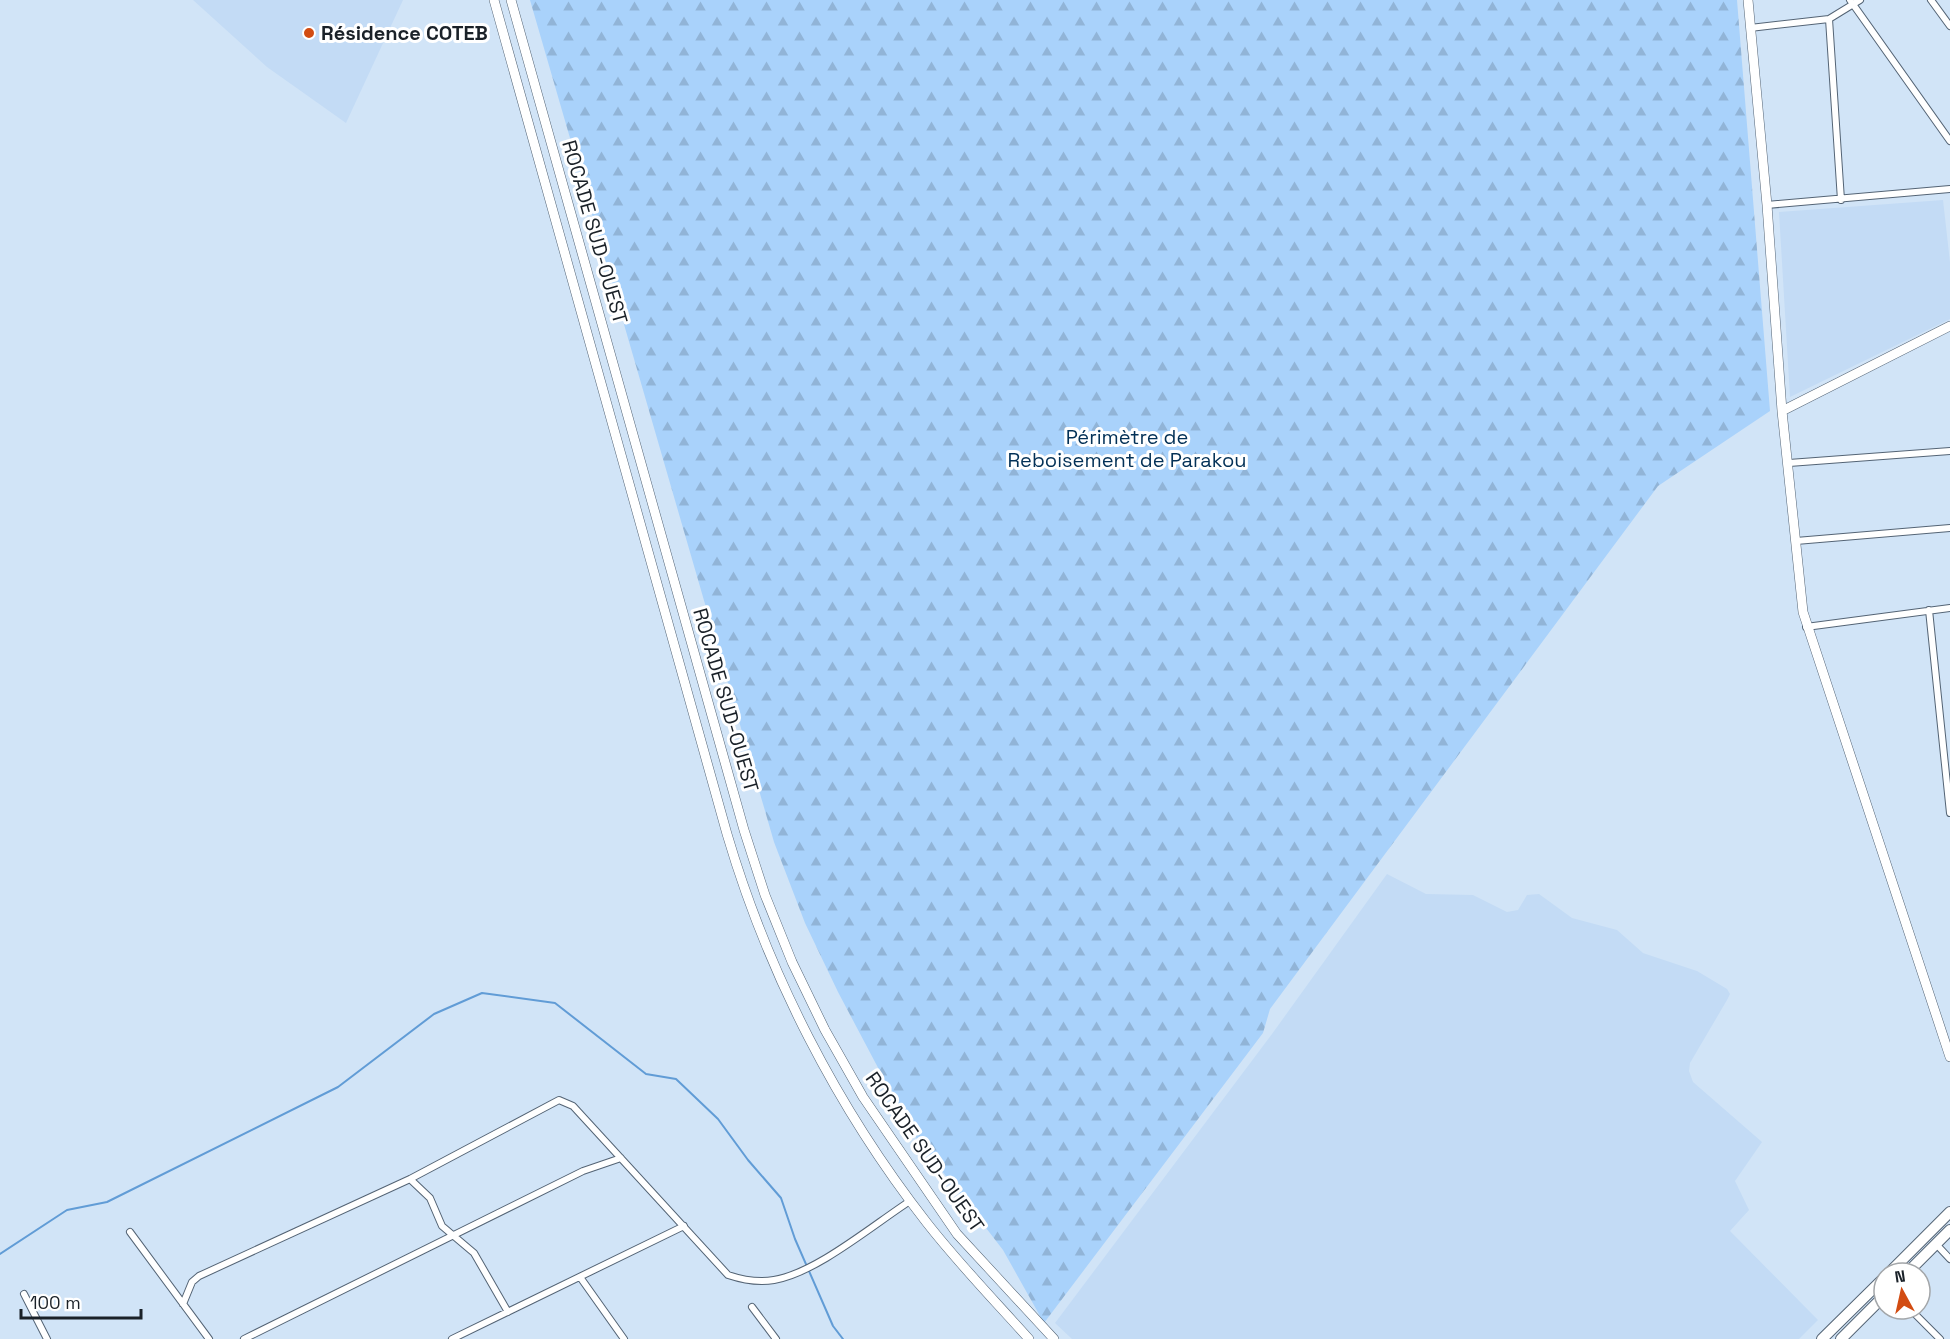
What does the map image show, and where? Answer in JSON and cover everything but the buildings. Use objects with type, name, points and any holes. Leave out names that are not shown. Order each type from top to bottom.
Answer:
[{"type":"main road","name":"ROCADE SUD-OUEST","points":[[494,0],[737,869],[766,944],[801,1022],[854,1118],[910,1201],[950,1251],[1029,1339]]},
{"type":"main road","name":"ROCADE SUD-OUEST","points":[[511,0],[744,830],[783,940],[825,1030],[885,1133],[957,1234],[1054,1339]]},
{"type":"main road","points":[[1748,0],[1767,205],[1782,411],[1806,627],[1950,1058]]},
{"type":"main road","points":[[1782,411],[1950,326]]},
{"type":"main road","points":[[1902,1261],[1950,1212]]},
{"type":"main road","points":[[1919,1261],[1950,1230]]},
{"type":"main road","points":[[1822,1339],[1872,1290]]},
{"type":"main road","points":[[1841,1339],[1872,1308]]},
{"type":"street","points":[[1750,28],[1828,19],[1852,2],[1860,0]]},
{"type":"street","points":[[1931,0],[1950,26]]},
{"type":"street","points":[[1852,2],[1950,141]]},
{"type":"street","points":[[1828,19],[1842,200]]},
{"type":"street","points":[[1767,205],[1950,189]]},
{"type":"street","points":[[1789,463],[1950,451]]},
{"type":"street","points":[[1796,541],[1950,528]]},
{"type":"street","points":[[1806,627],[1950,608]]},
{"type":"street","points":[[1929,610],[1950,813]]},
{"type":"street","points":[[183,1304],[192,1282],[199,1276],[410,1179],[559,1100],[573,1106],[728,1275],[743,1280],[774,1280],[818,1262],[910,1201]]},
{"type":"street","points":[[244,1339],[583,1171],[621,1158]]},
{"type":"street","points":[[410,1179],[430,1198],[442,1226],[474,1253],[508,1312]]},
{"type":"street","points":[[452,1339],[684,1226]]},
{"type":"street","points":[[130,1232],[209,1339]]},
{"type":"street","points":[[1936,1244],[1950,1259]]},
{"type":"street","points":[[580,1277],[624,1339]]},
{"type":"street","points":[[24,1294],[47,1339]]},
{"type":"street","points":[[752,1306],[776,1339]]},
{"type":"street","points":[[1922,1321],[1940,1339]]},
{"type":"shaded area","name":"Résidence COTEB","points":[[193,0],[403,0],[346,123],[267,67]]},
{"type":"shaded area","points":[[1943,200],[1950,262],[1950,319],[1790,397],[1779,212]]},
{"type":"shaded area","points":[[1387,874],[1426,894],[1473,895],[1507,912],[1518,910],[1527,895],[1539,894],[1572,918],[1617,930],[1643,953],[1697,971],[1727,989],[1730,994],[1690,1063],[1689,1071],[1693,1082],[1762,1142],[1735,1181],[1749,1210],[1730,1231],[1818,1320],[1799,1339],[1072,1339],[1055,1323],[1272,1034]]},
{"type":"green space","name":"Périmètre de Reboisement de Parakou","points":[[530,0],[1737,0],[1770,411],[1658,486],[1270,1009],[1263,1033],[1044,1323],[1003,1250],[912,1132],[838,992],[805,923],[774,842]]},
{"type":"waterway","points":[[0,1254],[67,1210],[107,1202],[338,1087],[434,1014],[482,993],[555,1003],[646,1074],[676,1079],[718,1119],[748,1160],[781,1198],[795,1239],[833,1326],[843,1339]]},
{"type":"place","name":"Résidence COTEB","points":[[309,33]]}]
